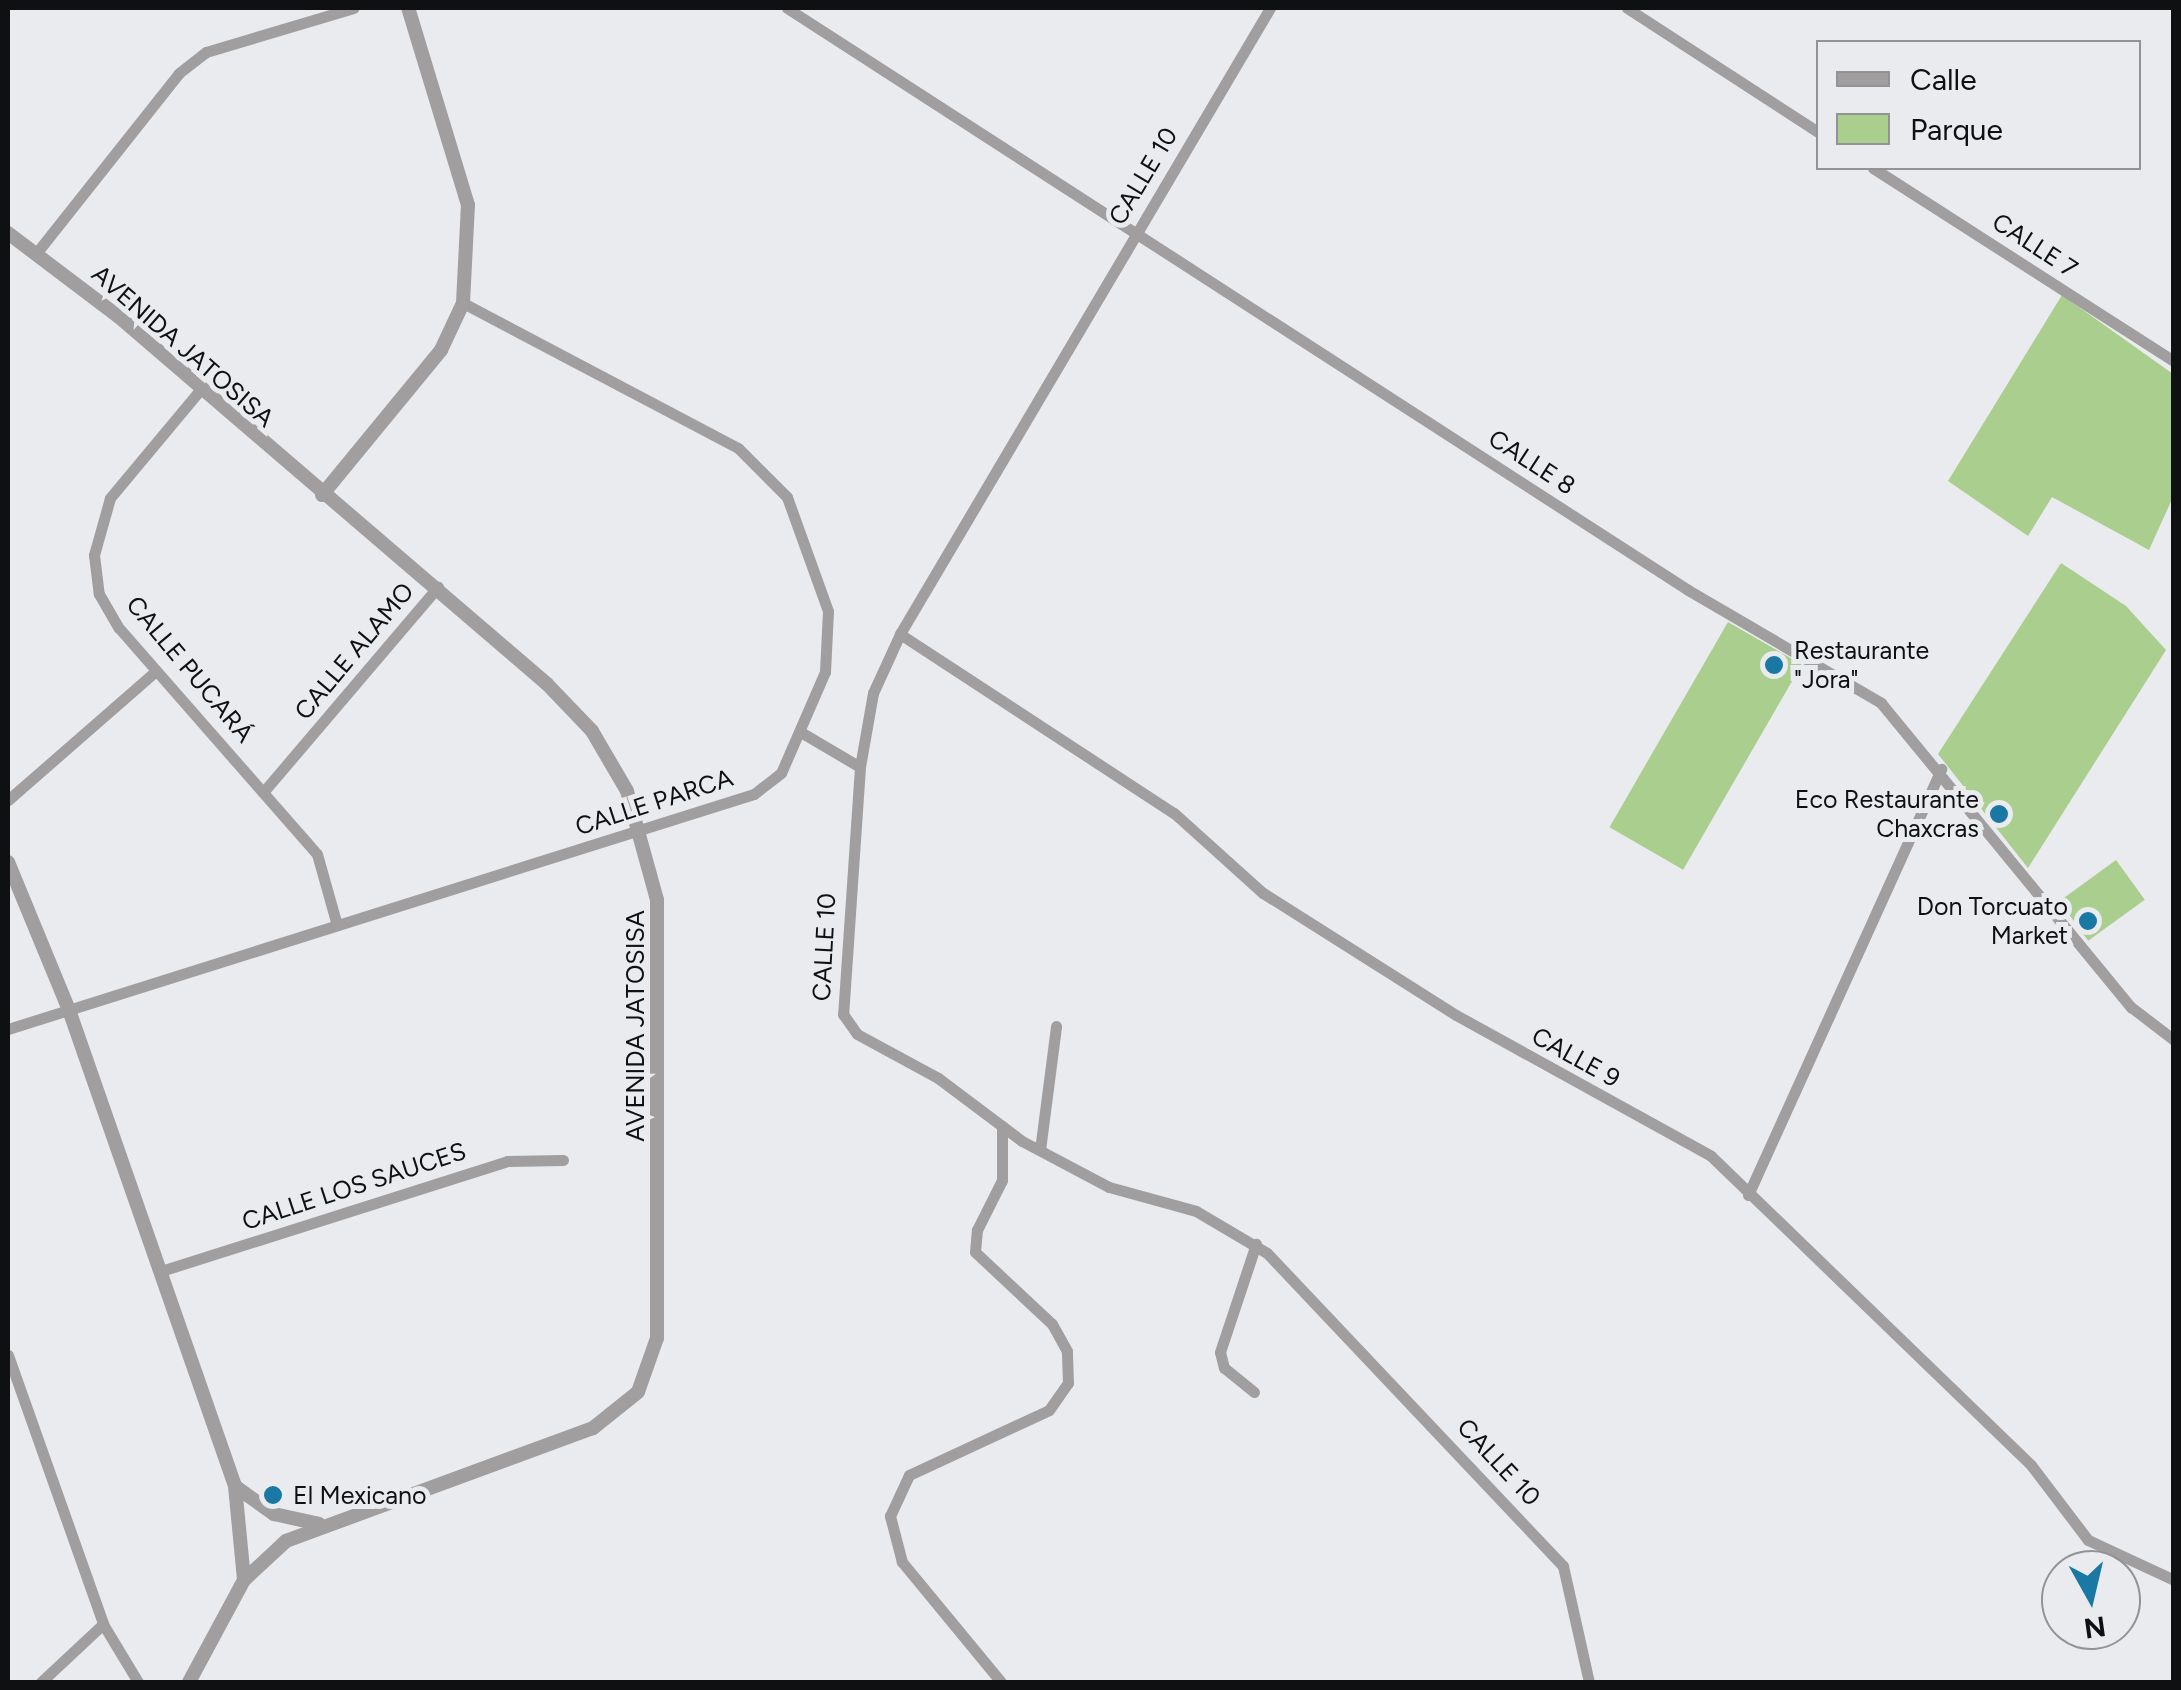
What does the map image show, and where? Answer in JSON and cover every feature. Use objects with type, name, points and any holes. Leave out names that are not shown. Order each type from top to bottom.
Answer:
[{"type":"street","points":[[38,251],[180,73],[206,52],[354,8]]},
{"type":"street","points":[[322,495],[441,350],[462,304],[468,206],[408,8]]},
{"type":"street","name":"CALLE 8","points":[[787,8],[1688,590],[1869,694],[1940,770],[2131,1008],[2174,1040]]},
{"type":"street","name":"CALLE 10","points":[[1270,8],[900,634],[873,693],[860,767],[843,1014],[857,1034],[1040,1150],[1109,1186],[1196,1211],[1256,1244],[1563,1566],[1589,1682]]},
{"type":"street","points":[[1627,8],[1816,131]]},
{"type":"street","name":"CALLE 7","points":[[1876,170],[2174,361]]},
{"type":"street","name":"AVENIDA JATOSISA","points":[[8,233],[38,251],[322,495],[438,587],[592,731],[641,830],[657,900],[660,1052],[656,1338],[638,1392],[592,1428],[320,1524],[270,1552],[244,1580],[189,1682]]},
{"type":"street","name":"CALLE PARCA","points":[[8,1029],[762,790],[804,734],[825,672],[828,610],[787,497],[738,448],[462,304]]},
{"type":"street","name":"CALLE PUCARÁ","points":[[200,390],[110,498],[97,527],[99,594],[156,671],[265,790],[317,854],[337,924]]},
{"type":"street","name":"CALLE ALAMO","points":[[265,790],[438,587]]},
{"type":"street","name":"CALLE 9","points":[[900,634],[1174,813],[1263,893],[1456,1015],[1712,1156],[2031,1466],[2088,1540],[2174,1580]]},
{"type":"street","points":[[8,800],[156,671]]},
{"type":"street","points":[[804,734],[860,767]]},
{"type":"street","points":[[1748,1195],[1940,770]]},
{"type":"street","points":[[8,862],[69,1010],[235,1486],[244,1580]]},
{"type":"street","points":[[1040,1150],[1056,1026]]},
{"type":"street","points":[[1001,1682],[902,1562],[890,1516],[909,1475],[1049,1410],[1068,1383],[1067,1351],[1052,1324],[976,1252],[977,1230],[1002,1180],[1002,1126]]},
{"type":"street","name":"CALLE LOS SAUCES","points":[[161,1272],[507,1162],[563,1160]]},
{"type":"street","points":[[1254,1392],[1224,1368],[1220,1352],[1256,1244]]},
{"type":"street","points":[[8,1355],[10,1372],[103,1624],[138,1682]]},
{"type":"street","points":[[235,1486],[274,1514],[320,1524]]},
{"type":"street","points":[[41,1682],[103,1624]]},
{"type":"green space","points":[[2062,295],[2173,374],[2173,497],[2149,550],[2052,497],[2028,536],[1948,481]]},
{"type":"green space","points":[[2061,563],[2126,606],[2166,650],[2028,868],[1938,754]]},
{"type":"green space","points":[[1728,622],[1802,664],[1683,870],[1610,827]]},
{"type":"green space","points":[[2116,860],[2145,900],[2088,941],[2059,901]]},
{"type":"place","name":"Restaurante \"Jora\"","points":[[1774,665]]},
{"type":"place","name":"Eco Restaurante Chaxcras","points":[[1999,814]]},
{"type":"place","name":"Don Torcuato Market","points":[[2088,921]]},
{"type":"place","name":"El Mexicano","points":[[273,1495]]}]
